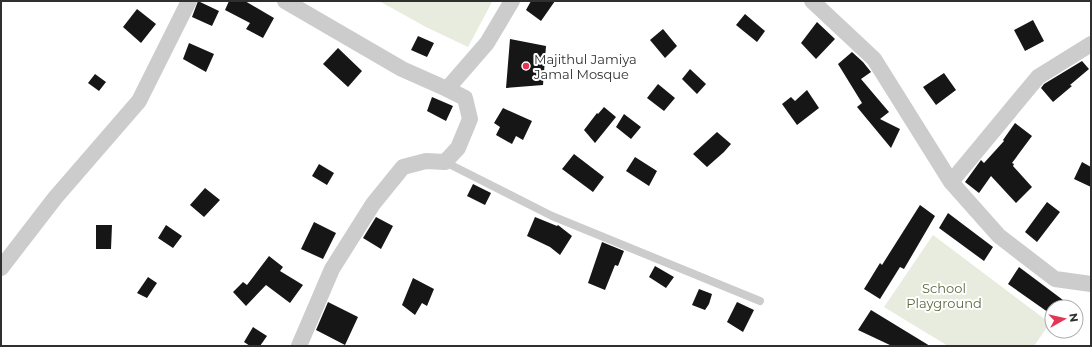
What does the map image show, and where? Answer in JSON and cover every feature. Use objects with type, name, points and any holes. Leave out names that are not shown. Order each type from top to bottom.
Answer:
[{"type":"street","points":[[1,268],[55,198],[139,101],[189,1]]},
{"type":"street","points":[[285,1],[402,69],[465,98],[470,119],[458,148],[444,162],[426,161],[403,167],[373,204],[332,268],[299,346]]},
{"type":"street","points":[[447,89],[487,43],[512,1]]},
{"type":"street","points":[[812,1],[874,59],[951,182],[999,236],[1056,279],[1091,284]]},
{"type":"street","points":[[951,182],[1038,77],[1091,44]]},
{"type":"lane","points":[[444,162],[552,216],[760,301]]},
{"type":"green space","points":[[379,1],[492,2],[468,47],[426,27]]},
{"type":"green space","name":"School Playground","points":[[933,235],[1044,318],[1044,332],[1034,346],[948,346],[884,307]]},
{"type":"building","points":[[198,1],[219,11],[212,26],[192,17]]},
{"type":"building","points":[[229,1],[245,1],[274,18],[263,38],[246,29],[250,23],[225,10]]},
{"type":"building","points":[[531,1],[555,1],[541,21],[526,10]]},
{"type":"building","points":[[137,9],[156,24],[141,43],[123,27]]},
{"type":"building","points":[[745,14],[765,31],[757,42],[736,25]]},
{"type":"building","points":[[1033,20],[1044,41],[1025,51],[1014,30]]},
{"type":"building","points":[[817,22],[835,39],[816,59],[801,43]]},
{"type":"building","points":[[663,29],[677,46],[665,58],[650,40]]},
{"type":"building","points":[[418,36],[434,43],[427,57],[411,50]]},
{"type":"building","name":"Majithul Jamiya Jamal Mosque","points":[[510,39],[546,46],[543,85],[506,88]]},
{"type":"building","points":[[189,43],[214,54],[206,72],[183,59]]},
{"type":"building","points":[[338,48],[362,71],[348,87],[323,64]]},
{"type":"building","points":[[852,52],[871,72],[861,79],[889,112],[880,119],[900,129],[891,148],[857,107],[862,103],[838,64]]},
{"type":"building","points":[[1082,61],[1089,69],[1053,102],[1041,88],[1044,84]]},
{"type":"building","points":[[690,69],[706,84],[697,94],[682,79]]},
{"type":"building","points":[[944,73],[956,90],[936,105],[923,87]]},
{"type":"building","points":[[95,74],[106,82],[99,91],[88,83]]},
{"type":"building","points":[[658,84],[675,98],[664,111],[647,98]]},
{"type":"building","points":[[807,90],[819,108],[797,125],[782,104],[791,97],[795,101]]},
{"type":"building","points":[[432,97],[453,106],[446,121],[427,111]]},
{"type":"building","points":[[604,107],[616,117],[595,143],[584,130],[597,113],[598,114]]},
{"type":"building","points":[[503,108],[532,121],[523,140],[516,136],[512,144],[496,135],[500,127],[494,123]]},
{"type":"building","points":[[624,114],[641,127],[631,139],[616,127]]},
{"type":"building","points":[[1015,123],[1032,136],[1012,163],[1032,187],[1016,203],[991,176],[979,193],[965,182],[981,160],[984,163],[1004,141],[1003,140]]},
{"type":"building","points":[[717,132],[731,144],[707,167],[693,154]]},
{"type":"building","points":[[574,154],[604,177],[593,192],[562,169]]},
{"type":"building","points":[[635,157],[657,171],[649,186],[626,171]]},
{"type":"building","points":[[1082,162],[1091,167],[1091,187],[1074,179]]},
{"type":"building","points":[[319,164],[334,173],[327,185],[312,176]]},
{"type":"building","points":[[473,184],[491,193],[485,205],[467,196]]},
{"type":"building","points":[[205,188],[220,200],[204,217],[190,205]]},
{"type":"building","points":[[1047,202],[1060,212],[1037,242],[1025,232]]},
{"type":"building","points":[[920,205],[935,216],[904,269],[900,267],[880,299],[864,289],[880,263],[882,265]]},
{"type":"building","points":[[948,213],[993,247],[984,261],[939,228]]},
{"type":"building","points":[[376,217],[393,226],[381,249],[363,238]]},
{"type":"building","points":[[535,217],[557,226],[558,225],[572,236],[560,255],[550,247],[527,236]]},
{"type":"building","points":[[314,222],[336,233],[323,259],[301,249]]},
{"type":"building","points":[[96,225],[112,225],[111,249],[96,249]]},
{"type":"building","points":[[166,225],[182,236],[173,248],[158,238]]},
{"type":"building","points":[[602,242],[624,251],[618,266],[615,265],[605,290],[588,283]]},
{"type":"building","points":[[269,256],[283,267],[280,271],[303,285],[290,303],[266,285],[246,306],[233,292],[243,282],[247,285]]},
{"type":"building","points":[[655,266],[674,277],[666,288],[649,277]]},
{"type":"building","points":[[1019,267],[1062,299],[1044,299],[1044,309],[1008,284]]},
{"type":"building","points":[[148,277],[157,283],[147,298],[137,293]]},
{"type":"building","points":[[413,278],[434,289],[427,306],[422,303],[415,315],[402,305]]},
{"type":"building","points":[[699,289],[712,294],[709,304],[705,310],[692,305]]},
{"type":"building","points":[[328,302],[358,317],[345,345],[316,330]]},
{"type":"building","points":[[737,302],[754,310],[743,332],[727,322]]},
{"type":"building","points":[[871,310],[930,346],[892,346],[858,330]]},
{"type":"building","points":[[253,327],[267,336],[260,346],[250,346],[244,342]]},
{"type":"place","name":"Majithul Jamiya Jamal Mosque","points":[[526,66]]}]
